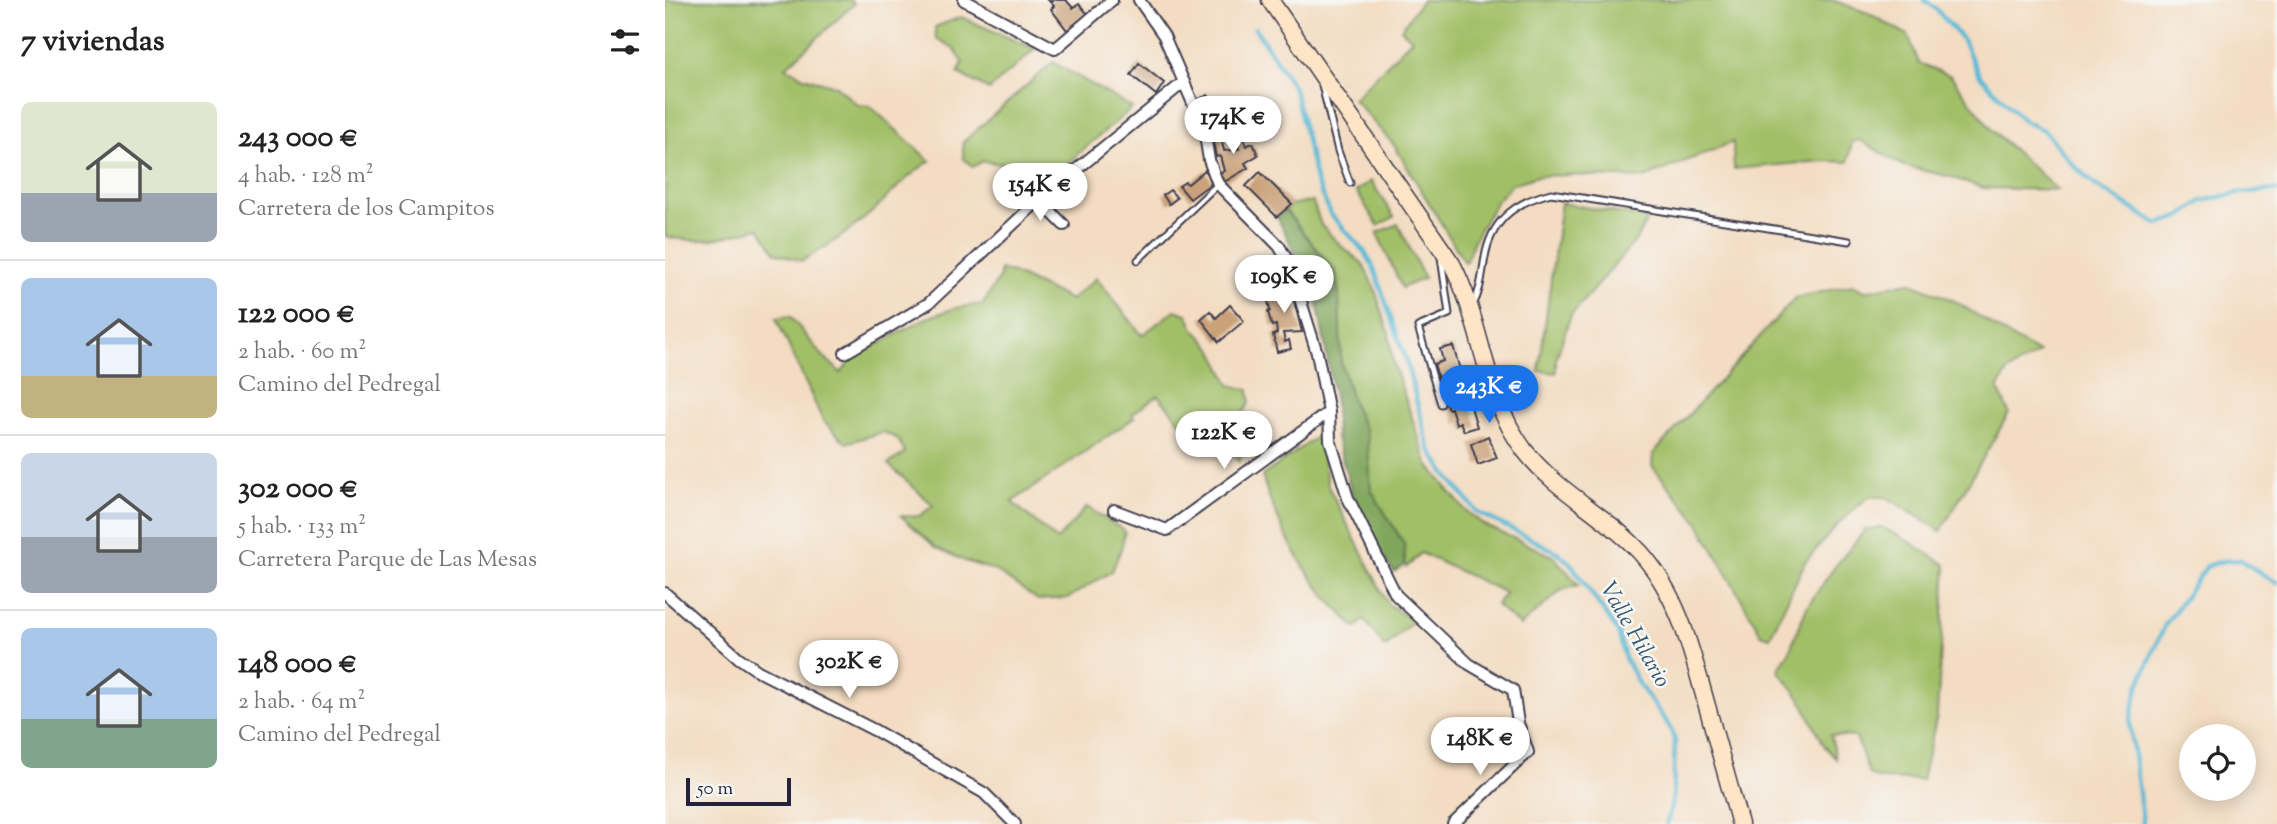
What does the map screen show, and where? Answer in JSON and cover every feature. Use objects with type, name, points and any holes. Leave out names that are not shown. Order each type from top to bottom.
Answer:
[{"type":"main road","points":[[1272,1],[1440,247],[1463,286],[1498,403],[1525,451],[1544,471],[1640,552],[1673,604],[1688,639],[1740,824]]},
{"type":"street","points":[[964,0],[1055,49],[1097,4],[1112,0]]},
{"type":"street","points":[[1139,0],[1164,36],[1204,128],[1209,160],[1218,184],[1279,246],[1289,263],[1317,353],[1329,412],[1330,440],[1348,498],[1396,595],[1469,664],[1513,690],[1518,723],[1528,752],[1453,824]]},
{"type":"street","points":[[845,353],[929,303],[1039,200],[1184,82]]},
{"type":"street","points":[[1039,200],[1064,225]]},
{"type":"street","points":[[1114,510],[1167,530],[1329,412]]},
{"type":"street","points":[[665,593],[739,658],[758,671],[876,731],[984,793],[1015,824]]},
{"type":"lane","points":[[1319,71],[1329,119],[1350,183]]},
{"type":"lane","points":[[1139,260],[1218,184]]},
{"type":"lane","points":[[1470,311],[1480,292],[1487,249],[1503,217],[1525,202],[1551,193],[1849,241]]},
{"type":"lane","points":[[1440,247],[1449,314],[1417,327],[1441,404]]},
{"type":"green space","points":[[665,0],[851,0],[854,4],[786,67],[804,77],[836,86],[858,105],[870,106],[930,161],[907,178],[857,225],[802,261],[776,253],[759,228],[702,240],[665,236]]},
{"type":"green space","points":[[1422,0],[1832,0],[1868,13],[1908,35],[1919,63],[1951,76],[1992,130],[2057,190],[1983,188],[1904,166],[1859,140],[1852,142],[1848,162],[1823,161],[1734,169],[1733,142],[1644,178],[1538,176],[1512,184],[1497,200],[1475,238],[1465,263],[1394,145],[1353,99],[1412,39],[1401,29]]},
{"type":"green space","points":[[961,17],[1035,49],[989,90],[958,73],[963,62],[953,48],[936,38],[935,27]]},
{"type":"green space","points":[[1053,62],[1132,108],[1038,188],[1022,167],[983,161],[973,167],[963,158],[963,142]]},
{"type":"green space","points":[[1371,181],[1394,217],[1378,226],[1356,191]]},
{"type":"green space","points":[[1313,202],[1321,225],[1362,263],[1374,287],[1389,334],[1393,362],[1428,465],[1464,509],[1484,525],[1553,556],[1579,585],[1562,590],[1520,626],[1496,605],[1506,593],[1421,553],[1407,567],[1405,565],[1404,544],[1371,490],[1367,434],[1353,404],[1341,362],[1339,294],[1335,272],[1285,210],[1292,204]]},
{"type":"green space","points":[[1561,203],[1648,218],[1636,240],[1571,315],[1556,359],[1556,373],[1539,371]]},
{"type":"green space","points":[[1285,210],[1335,272],[1339,294],[1341,362],[1353,404],[1367,434],[1371,490],[1404,544],[1405,565],[1394,572],[1382,555],[1353,497],[1336,437],[1335,402],[1316,294],[1277,217]]},
{"type":"green space","points":[[1398,224],[1424,278],[1402,288],[1377,233]]},
{"type":"green space","points":[[1000,270],[1013,273],[1071,300],[1096,278],[1142,335],[1175,310],[1187,314],[1194,329],[1212,348],[1230,385],[1249,390],[1250,402],[1237,424],[1247,440],[1239,462],[1230,448],[1207,427],[1186,429],[1158,395],[1132,414],[1134,418],[1012,502],[1057,540],[1087,507],[1125,531],[1112,571],[1068,598],[1038,600],[996,571],[935,547],[901,516],[920,516],[933,505],[888,464],[905,453],[898,439],[883,432],[846,443],[823,421],[776,318],[790,316],[820,353],[841,373],[852,359],[924,319],[955,308],[983,304],[1000,276]]},
{"type":"green space","points":[[1909,282],[1955,301],[2039,353],[2008,371],[1998,389],[2009,413],[1941,531],[1886,497],[1868,497],[1839,523],[1805,562],[1770,637],[1761,634],[1698,522],[1652,466],[1653,454],[1795,298],[1852,285],[1865,291]]},
{"type":"green space","points":[[1319,435],[1328,486],[1388,604],[1413,621],[1385,648],[1364,619],[1356,628],[1311,577],[1288,539],[1262,476]]},
{"type":"green space","points":[[1881,527],[1946,565],[1937,715],[1922,780],[1879,779],[1869,774],[1856,737],[1831,735],[1836,759],[1825,747],[1800,698],[1778,670],[1788,654],[1807,607],[1833,569],[1865,530]]},
{"type":"building","points":[[1048,0],[1066,0],[1073,8],[1079,4],[1088,14],[1067,30],[1051,9],[1054,6]]},
{"type":"building","points":[[1139,63],[1164,83],[1156,95],[1131,75]]},
{"type":"building","points":[[1208,95],[1212,102],[1220,98],[1229,118],[1210,128],[1197,100]]},
{"type":"building","points":[[1219,129],[1224,151],[1239,149],[1238,141],[1244,139],[1246,146],[1253,143],[1258,155],[1245,163],[1248,168],[1224,182],[1219,173],[1224,171],[1220,156],[1216,157],[1211,131]]},
{"type":"building","points":[[1205,170],[1213,182],[1190,199],[1179,186],[1185,182],[1188,184]]},
{"type":"building","points":[[1260,172],[1292,204],[1277,217],[1246,186]]},
{"type":"building","points":[[1170,190],[1177,198],[1169,204],[1163,195]]},
{"type":"building","points":[[1288,277],[1302,332],[1283,333],[1285,342],[1289,340],[1291,349],[1277,352],[1273,335],[1277,333],[1276,325],[1272,326],[1268,300],[1277,298],[1275,289]]},
{"type":"building","points":[[1230,305],[1244,321],[1219,342],[1201,319],[1210,311],[1216,318]]},
{"type":"building","points":[[1453,346],[1477,427],[1464,431],[1460,422],[1456,424],[1451,408],[1448,409],[1434,364],[1443,361],[1440,349]]},
{"type":"building","points":[[1488,436],[1497,458],[1478,465],[1471,444]]},
{"type":"waterway","points":[[1924,0],[1935,8],[1963,40],[1979,75],[2024,121],[2045,131],[2072,164],[2095,185],[2157,224],[2180,217],[2202,201],[2238,193],[2277,190]]},
{"type":"waterway","name":"Valle Hilario","points":[[1255,28],[1294,88],[1317,184],[1331,215],[1364,251],[1373,266],[1406,360],[1429,448],[1445,473],[1477,512],[1557,552],[1571,564],[1618,632],[1625,658],[1638,683],[1670,727],[1675,741],[1673,798],[1667,824]]},
{"type":"waterway","points":[[2143,824],[2130,723],[2138,687],[2165,625],[2207,566],[2240,560],[2277,583]]}]
